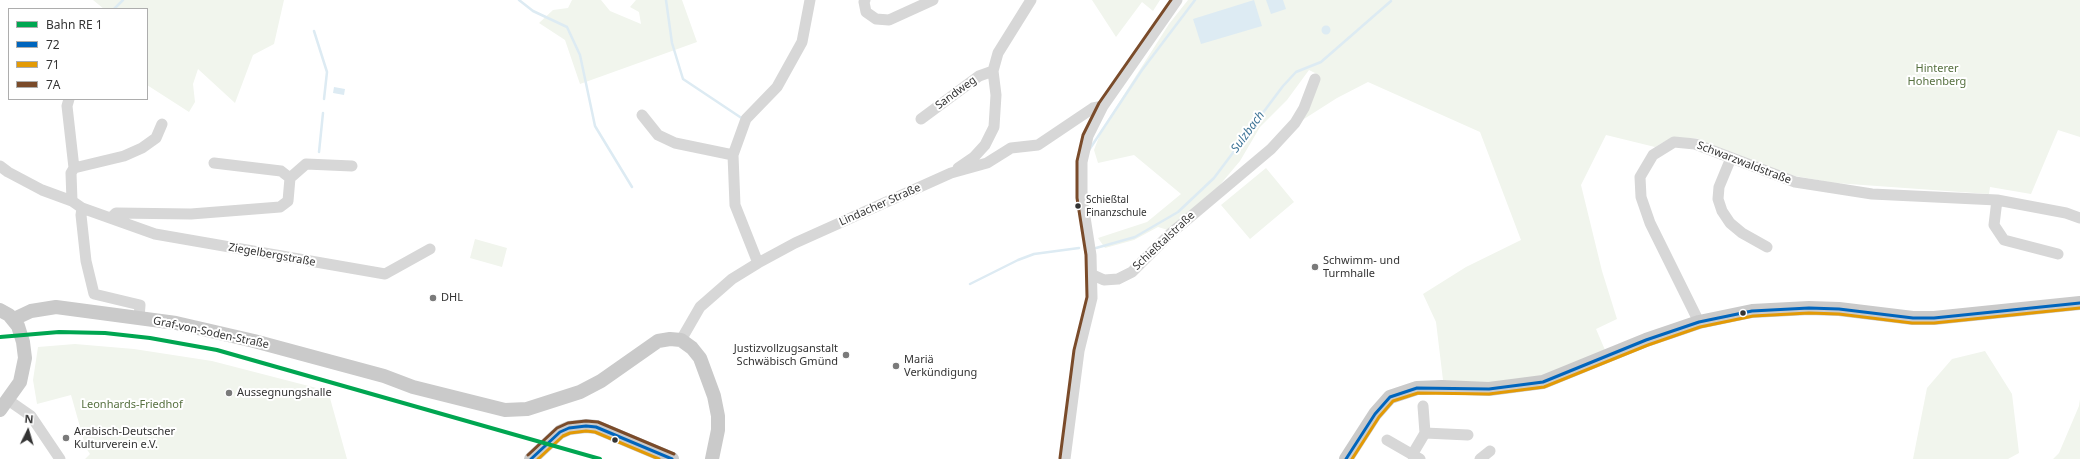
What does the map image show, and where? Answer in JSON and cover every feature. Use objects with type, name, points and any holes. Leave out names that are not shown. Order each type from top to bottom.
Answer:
[{"type":"main road","points":[[1346,459],[1375,414],[1390,397],[1417,388],[1442,387],[1489,390],[1543,382],[1581,368],[1646,340],[1699,322],[1752,311],[1809,308],[1839,309],[1913,318],[1934,318],[2080,303]]},
{"type":"main road","name":"Graf-von-Soden-Straße","points":[[14,319],[31,311],[56,306],[176,323],[217,331],[384,376],[413,387],[492,408],[505,410],[527,409],[580,392],[601,381],[658,341],[670,339],[681,340]]},
{"type":"main road","points":[[0,310],[14,319],[21,333],[25,358],[20,382],[4,405]]},
{"type":"main road","points":[[681,340],[692,348],[700,358],[714,396],[718,416],[718,430],[712,459]]},
{"type":"main road","points":[[531,459],[560,432],[569,428],[586,426],[596,427],[672,459]]},
{"type":"street","points":[[758,263],[735,205],[733,155],[746,119],[777,87],[802,42],[810,0]]},
{"type":"street","points":[[865,0],[866,12],[876,19],[889,20],[933,0]]},
{"type":"street","name":"Sandweg","points":[[951,173],[974,157],[986,145],[994,127],[996,95],[993,71],[998,54],[1032,0]]},
{"type":"street","points":[[1065,459],[1073,388],[1079,352],[1092,298],[1093,275],[1091,255],[1082,198],[1082,162],[1088,136],[1103,106],[1177,0]]},
{"type":"street","name":"Sandweg","points":[[921,119],[978,76],[993,71]]},
{"type":"street","name":"Schießtalstraße","points":[[1093,275],[1104,280],[1118,279],[1132,272],[1170,234],[1271,149],[1295,123],[1304,108],[1315,79]]},
{"type":"street","points":[[69,100],[67,106],[74,168],[71,173],[72,201]]},
{"type":"street","name":"Lindacher Straße","points":[[681,340],[700,307],[732,280],[758,263],[795,243],[951,173],[987,163],[1011,148],[1038,145],[1093,108],[1103,106]]},
{"type":"street","points":[[642,115],[658,135],[670,140],[733,155]]},
{"type":"street","points":[[74,168],[124,156],[142,148],[156,138],[162,124]]},
{"type":"street","name":"Schwarzwaldstraße","points":[[1699,322],[1650,223],[1641,197],[1640,177],[1653,155],[1674,142],[1695,144],[1795,182],[1872,194],[1998,200],[2066,213],[2080,218]]},
{"type":"street","points":[[1731,158],[1719,187],[1718,199],[1722,211],[1730,223],[1736,228],[1767,247]]},
{"type":"street","points":[[214,163],[282,171],[290,178]]},
{"type":"street","points":[[111,218],[116,213],[190,214],[280,207],[288,201],[290,178],[306,164],[352,166]]},
{"type":"street","name":"Ziegelbergstraße","points":[[0,166],[8,172],[42,190],[72,201],[82,208],[155,234],[385,274],[430,249]]},
{"type":"street","points":[[1998,200],[1994,226],[2004,240],[2058,254]]},
{"type":"street","points":[[82,208],[81,215],[86,261],[94,294],[140,305],[140,318]]},
{"type":"street","points":[[4,405],[32,416],[60,459]]},
{"type":"street","points":[[1387,440],[1416,457],[1424,433],[1423,406]]},
{"type":"street","points":[[1424,433],[1468,435]]},
{"type":"street","points":[[1480,459],[1490,451]]},
{"type":"green space","points":[[93,0],[284,0],[274,44],[253,55],[235,103],[198,69],[193,84],[195,102],[189,112],[148,86],[148,8],[103,8]]},
{"type":"green space","points":[[572,0],[601,0],[610,11],[641,24],[639,12],[630,7],[636,0],[682,0],[697,42],[580,84],[565,40],[539,23],[553,10],[568,8]]},
{"type":"green space","points":[[1092,0],[1160,0],[1153,11],[1142,2],[1116,37]]},
{"type":"green space","name":"Hinterer Hohenberg","points":[[1188,0],[2080,0],[2080,137],[2058,130],[2031,194],[1990,187],[1989,194],[1835,183],[1795,176],[1735,156],[1696,138],[1671,138],[1655,147],[1606,135],[1581,185],[1602,271],[1617,319],[1596,329],[1605,350],[1554,374],[1521,382],[1488,386],[1443,380],[1436,322],[1423,294],[1466,267],[1521,240],[1480,132],[1368,82],[1337,98],[1304,119],[1175,236],[1168,230],[1158,227],[1134,240],[1105,248],[1098,238],[1147,222],[1181,194],[1134,155],[1098,163],[1094,150],[1102,129],[1169,24]],"holes":[[[1309,70],[1319,75],[1295,118],[1239,175],[1208,199],[1240,161],[1260,127],[1287,100]]]},
{"type":"green space","points":[[1266,168],[1294,202],[1250,239],[1221,205]]},
{"type":"green space","points":[[475,239],[507,248],[502,267],[470,258]]},
{"type":"green space","name":"Leonhards-Friedhof","points":[[75,344],[134,349],[212,361],[328,391],[347,459],[85,459],[90,454],[86,448],[71,395],[37,404],[33,380],[38,347]]},
{"type":"green space","points":[[1985,351],[2012,394],[2019,453],[2008,459],[1913,459],[1927,388],[1952,359]]},
{"type":"green space","points":[[2080,399],[2080,459],[2053,459],[2059,453],[2079,406]]},
{"type":"shaded area","points":[[1254,0],[1262,26],[1201,44],[1193,19]]},
{"type":"shaded area","points":[[1266,0],[1283,0],[1286,9],[1271,14]]},
{"type":"shaded area","points":[[1326,25],[1331,30],[1326,35],[1321,30]]},
{"type":"shaded area","points":[[334,87],[345,89],[344,95],[333,93]]},
{"type":"waterway","points":[[115,8],[123,0]]},
{"type":"waterway","points":[[519,0],[533,11],[567,27],[580,55],[595,126],[632,187]]},
{"type":"waterway","points":[[666,0],[672,43],[683,79],[743,119]]},
{"type":"waterway","points":[[1089,150],[1142,70],[1195,0]]},
{"type":"waterway","name":"Sulzbach","points":[[1096,248],[1135,237],[1178,212],[1214,178],[1283,86],[1296,72],[1321,62],[1391,1]]},
{"type":"waterway","points":[[314,31],[327,72],[324,99]]},
{"type":"waterway","points":[[319,152],[323,113]]},
{"type":"waterway","name":"Sulzbach","points":[[970,284],[1018,260],[1034,254],[1079,248]]},
{"type":"transit line","name":"7A","points":[[1060,458],[1074,350],[1087,297],[1086,255],[1077,198],[1077,161],[1083,135],[1099,103],[1171,0]]},
{"type":"transit line","name":"72","points":[[1346,459],[1375,414],[1390,397],[1417,388],[1489,389],[1543,382],[1646,340],[1699,322],[1752,311],[1809,308],[1839,309],[1913,318],[1934,318],[2080,303]]},
{"type":"transit line","name":"71","points":[[1352,459],[1379,417],[1393,401],[1418,393],[1489,394],[1544,387],[1648,345],[1700,327],[1753,316],[1809,313],[1839,314],[1912,323],[1934,323],[2080,308]]},
{"type":"transit line","points":[[0,337],[59,332],[105,333],[150,338],[217,350],[600,459]]},
{"type":"transit line","name":"7A","points":[[528,455],[557,428],[568,423],[586,421],[598,422],[674,454]]},
{"type":"transit line","name":"72","points":[[531,459],[560,432],[569,428],[586,426],[596,427],[672,459]]},
{"type":"transit line","name":"71","points":[[538,459],[563,436],[570,433],[586,431],[595,432],[659,459]]},
{"type":"place","name":"Schießtal Finanzschule","points":[[1078,206]]},
{"type":"place","name":"Schwimm- und Turmhalle","points":[[1315,267]]},
{"type":"place","name":"DHL","points":[[433,298]]},
{"type":"place","name":"Justizvollzugsanstalt Schwäbisch Gmünd","points":[[846,355]]},
{"type":"place","name":"Mariä Verkündigung","points":[[896,366]]},
{"type":"place","name":"Aussegnungshalle","points":[[229,393]]},
{"type":"place","name":"Arabisch-Deutscher Kulturverein e.V.","points":[[66,438]]}]
